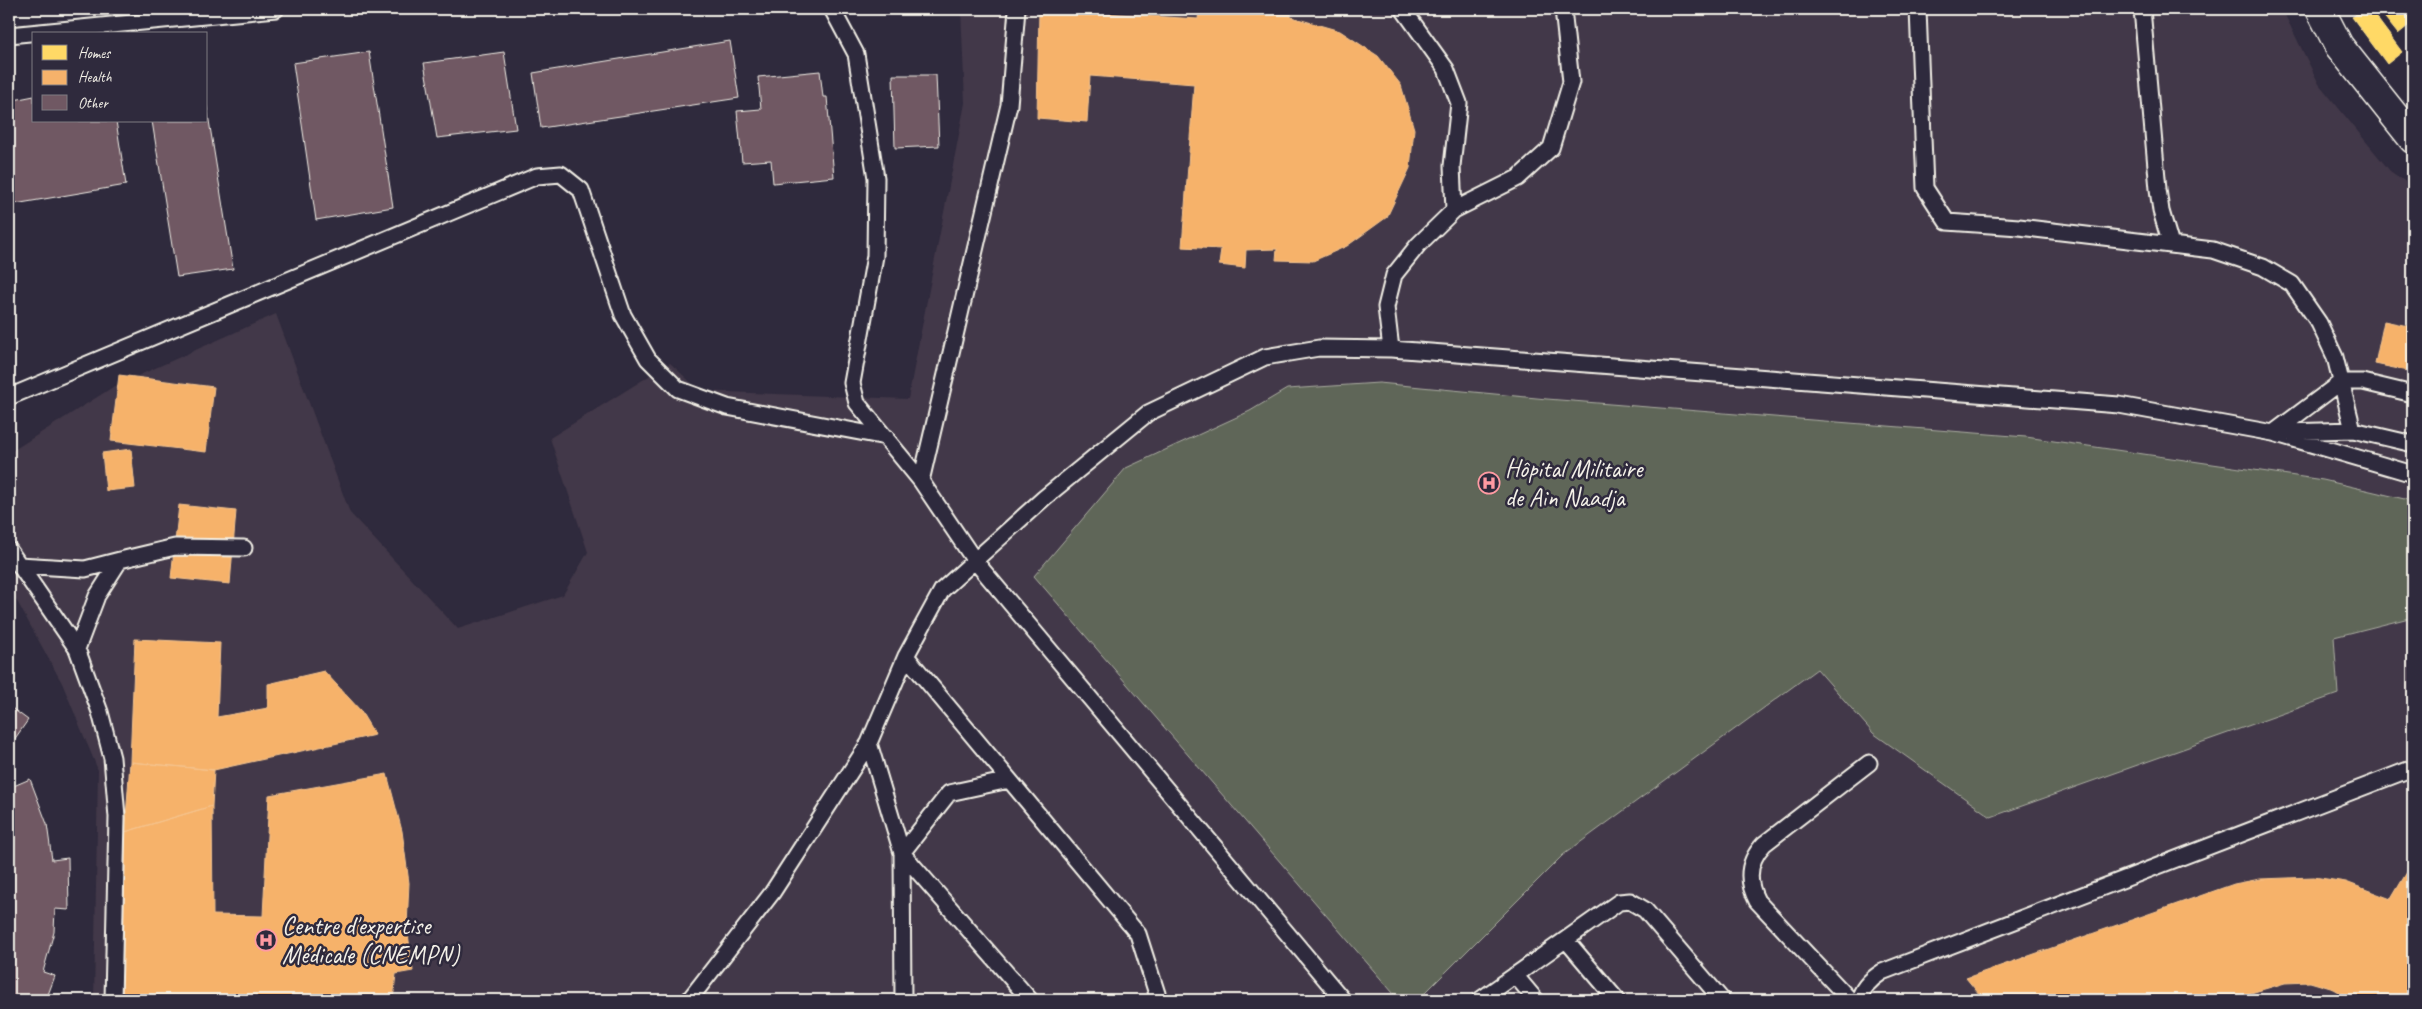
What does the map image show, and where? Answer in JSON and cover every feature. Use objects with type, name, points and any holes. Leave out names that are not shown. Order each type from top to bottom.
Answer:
[{"type":"street","points":[[2320,9],[2339,46],[2413,139]]},
{"type":"lane","points":[[40,32],[276,9]]},
{"type":"lane","points":[[832,9],[856,54],[876,178],[875,256],[852,383],[857,403],[921,481],[975,560],[1343,1000]]},
{"type":"lane","points":[[921,481],[1009,105],[1017,9]]},
{"type":"lane","points":[[1403,9],[1446,69],[1459,103],[1452,166],[1454,210]]},
{"type":"lane","points":[[1391,349],[1386,307],[1394,275],[1418,245],[1454,210],[1518,178],[1551,148],[1571,82],[1563,9]]},
{"type":"lane","points":[[1918,9],[1925,188],[1948,222],[2019,227],[2213,250],[2263,267],[2292,284],[2319,323],[2334,357],[2353,430]]},
{"type":"lane","points":[[2142,9],[2158,189],[2171,246]]},
{"type":"lane","points":[[9,35],[32,33]]},
{"type":"lane","points":[[9,397],[537,176],[561,174],[581,190],[624,315],[648,359],[678,389],[727,407],[886,437]]},
{"type":"lane","points":[[690,1000],[772,893],[869,743],[906,656],[942,590],[1044,498],[1148,413],[1265,357],[1319,348],[1391,349],[2119,405],[2273,433],[2413,474]]},
{"type":"lane","points":[[2273,433],[2341,382],[2363,382],[2413,394]]},
{"type":"lane","points":[[2273,433],[2353,430],[2413,444]]},
{"type":"lane","points":[[19,565],[85,569],[176,547],[244,548]]},
{"type":"lane","points":[[9,550],[77,649],[100,712],[112,758],[117,817],[113,1000]]},
{"type":"lane","points":[[77,649],[97,596],[120,560]]},
{"type":"lane","points":[[906,656],[1138,934],[1153,997]]},
{"type":"lane","points":[[869,743],[902,853],[903,1000]]},
{"type":"lane","points":[[1850,1000],[1757,901],[1749,880],[1750,867],[1755,854],[1764,844],[1869,763]]},
{"type":"lane","points":[[1859,1000],[1869,980],[1882,972],[2413,768]]},
{"type":"lane","points":[[902,853],[949,792],[1009,780]]},
{"type":"lane","points":[[902,853],[1030,1000]]},
{"type":"lane","points":[[1480,1000],[1619,902],[1636,902],[1722,1000]]},
{"type":"lane","points":[[1566,940],[1617,1000]]},
{"type":"lane","points":[[1515,975],[1536,1000]]},
{"type":"shaded area","name":"Hôpital Militaire de Ain Naadja","points":[[961,9],[2282,9],[2319,84],[2390,171],[2413,187],[2413,1000],[94,1000],[98,770],[62,683],[18,603],[9,591],[9,453],[113,387],[276,314],[350,513],[458,629],[563,595],[588,552],[550,438],[670,363],[700,391],[908,399],[965,103]]},
{"type":"green space","points":[[1379,383],[1547,399],[2026,437],[2323,480],[2413,501],[2413,617],[2334,637],[2338,694],[1991,817],[1873,733],[1817,669],[1563,855],[1418,1000],[1399,1000],[1034,576],[1126,468],[1250,411],[1287,389]]},
{"type":"building: Homes","points":[[2364,9],[2370,9],[2402,52],[2387,64],[2352,17]]},
{"type":"building: Homes","points":[[2378,9],[2413,9],[2413,22],[2398,34]]},
{"type":"building: Health","points":[[1039,9],[1198,19],[1199,9],[1291,9],[1291,17],[1340,31],[1378,56],[1401,85],[1414,129],[1410,168],[1387,217],[1347,246],[1313,261],[1276,260],[1277,249],[1246,250],[1245,268],[1219,265],[1221,249],[1182,247],[1194,84],[1090,76],[1087,122],[1037,118]]},
{"type":"building: Health","points":[[2384,321],[2413,327],[2413,372],[2375,364]]},
{"type":"building: Health","points":[[119,375],[214,387],[206,452],[111,441]]},
{"type":"building: Health","points":[[131,449],[135,488],[106,491],[102,453]]},
{"type":"building: Health","points":[[179,505],[236,511],[230,584],[171,578]]},
{"type":"building: Health","points":[[135,639],[220,643],[217,717],[268,708],[268,684],[324,671],[360,710],[375,735],[214,770],[130,762]]},
{"type":"building: Health","points":[[130,762],[214,770],[212,806],[125,832]]},
{"type":"building: Health","points":[[387,774],[402,831],[409,883],[407,926],[413,971],[396,974],[393,1000],[121,1000],[125,832],[212,806],[213,915],[263,916],[269,795]]},
{"type":"building: Health","points":[[2413,862],[2413,1000],[2353,1000],[2334,989],[2310,982],[2285,983],[2227,1000],[1984,1000],[1966,978],[2234,884],[2260,879],[2314,877],[2346,882],[2391,899]]},
{"type":"building: Other","points":[[730,41],[739,98],[541,128],[533,73]]},
{"type":"building: Other","points":[[369,52],[393,207],[316,220],[293,63]]},
{"type":"building: Other","points":[[504,52],[516,129],[437,138],[424,63]]},
{"type":"building: Other","points":[[820,71],[823,97],[827,97],[834,177],[773,183],[771,160],[742,162],[737,111],[761,109],[758,77]]},
{"type":"building: Other","points":[[893,75],[936,75],[939,146],[895,148]]},
{"type":"building: Other","points":[[32,96],[32,122],[116,122],[126,185],[9,205],[9,101]]},
{"type":"building: Other","points":[[208,114],[233,269],[177,277],[152,122],[208,122]]},
{"type":"building: Other","points":[[9,706],[28,720],[9,747]]},
{"type":"building: Other","points":[[30,779],[47,824],[52,860],[68,858],[69,910],[55,909],[54,932],[43,972],[55,976],[46,1000],[9,1000],[9,788]]},
{"type":"place","name":"Hôpital Militaire de Ain Naadja","points":[[1489,483]]},
{"type":"place","name":"Centre d'expertise Médicale (CNEMPN)","points":[[266,940]]}]
